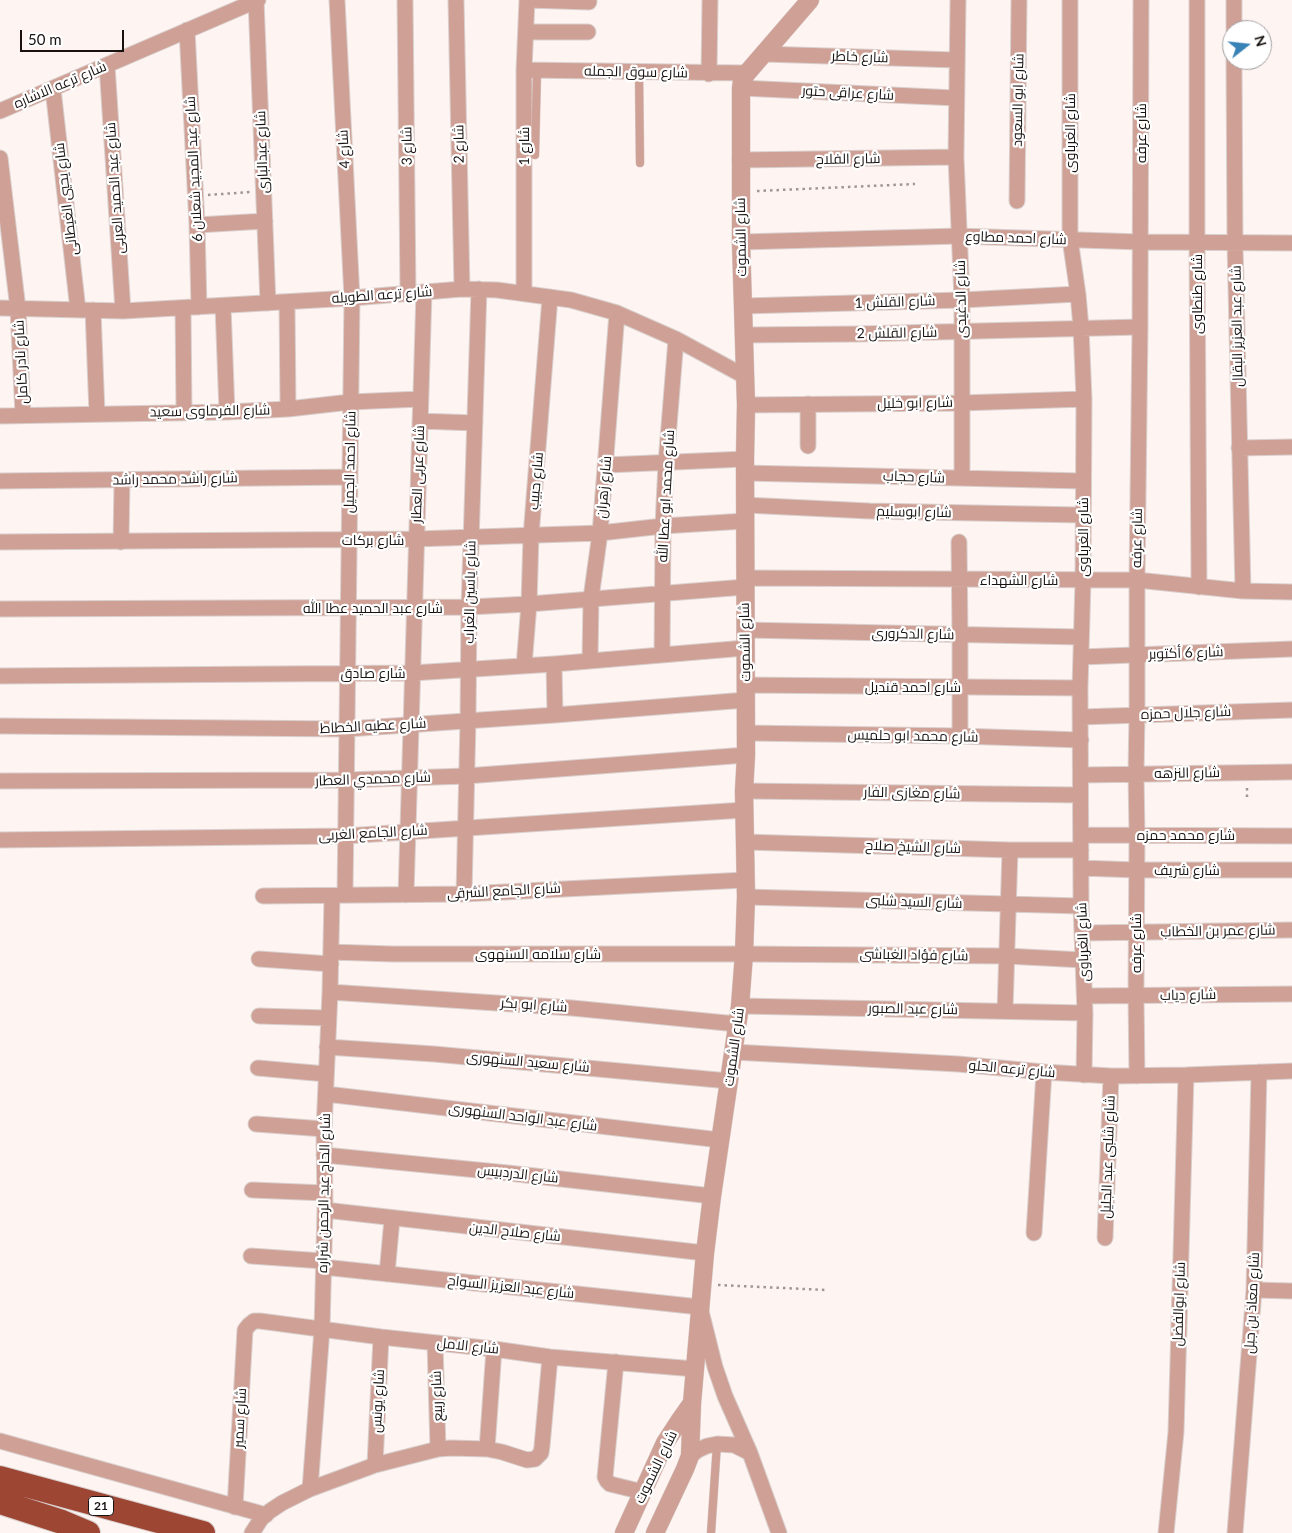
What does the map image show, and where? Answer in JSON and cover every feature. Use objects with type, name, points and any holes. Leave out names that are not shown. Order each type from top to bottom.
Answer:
[{"type":"highway","name":"21","points":[[0,1478],[203,1533]]},
{"type":"highway","name":"21","points":[[0,1502],[62,1522],[88,1533]]},
{"type":"street","name":"شارع ترعه الاشاره","points":[[0,111],[256,0]]},
{"type":"street","name":"شارع عبدالبارى","points":[[256,0],[268,303]]},
{"type":"street","name":"شارع 4","points":[[337,0],[352,298]]},
{"type":"street","name":"شارع 3","points":[[405,0],[408,293]]},
{"type":"street","name":"شارع 2","points":[[456,0],[462,289]]},
{"type":"street","points":[[527,0],[589,2]]},
{"type":"street","name":"شارع 1","points":[[524,293],[531,70],[526,32],[527,0]]},
{"type":"street","points":[[709,74],[710,0]]},
{"type":"street","points":[[744,81],[763,54],[810,0]]},
{"type":"street","points":[[945,0],[958,0]]},
{"type":"street","name":"شارع الدغيدى","points":[[958,0],[956,157],[962,300],[962,478]]},
{"type":"street","name":"شارع ابو السعود","points":[[1017,201],[1019,0]]},
{"type":"street","name":"شارع الغرباوى","points":[[1070,0],[1070,239],[1081,328],[1084,399],[1083,580],[1080,658],[1081,906],[1085,1013],[1084,1075]]},
{"type":"street","name":"شارع عرفه","points":[[1137,1076],[1136,933],[1138,835],[1136,774],[1138,714],[1137,580],[1141,242],[1141,0]]},
{"type":"street","name":"شارع طنطاوى","points":[[1197,0],[1196,243],[1199,587]]},
{"type":"street","points":[[1234,0],[1234,20]]},
{"type":"street","name":"شارع عبد المجيد شعلان 6","points":[[187,30],[197,225],[199,307]]},
{"type":"street","points":[[526,32],[588,32]]},
{"type":"street","name":"شارع خاطر","points":[[763,54],[956,60]]},
{"type":"street","name":"شارع عبد الحميد العربى","points":[[108,65],[123,311]]},
{"type":"street","name":"شارع سوق الجمله","points":[[531,70],[709,74],[744,81]]},
{"type":"street","name":"شارع عبد العزيز البقال","points":[[1234,70],[1235,243],[1243,591]]},
{"type":"street","name":"شارع عراقى حتور","points":[[744,81],[956,98]]},
{"type":"street","name":"شارع الشموت","points":[[655,1533],[690,1456],[692,1404],[705,1253],[740,1006],[744,954],[746,377],[743,335],[740,160],[744,81]]},
{"type":"street","name":"شارع يحيي الغيطانى","points":[[53,89],[86,310],[97,414]]},
{"type":"street","name":"شارع الفلاح","points":[[740,160],[956,157]]},
{"type":"street","name":"شارع نادر كامل","points":[[0,158],[18,308],[23,415]]},
{"type":"street","points":[[197,225],[265,221]]},
{"type":"street","name":"شارع احمد مطاوع","points":[[741,242],[959,236],[1141,242],[1292,243]]},
{"type":"street","name":"شارع ترعه الطويله","points":[[0,308],[123,311],[352,298],[462,289],[524,293],[571,300],[617,313],[655,328],[746,377]]},
{"type":"street","name":"شارع ياسين الغراب","points":[[464,894],[469,607],[479,289]]},
{"type":"street","name":"شارع عربى العطار","points":[[406,895],[424,292]]},
{"type":"street","name":"شارع القلش 1","points":[[743,306],[962,300],[1078,294]]},
{"type":"street","name":"شارع حبيب","points":[[524,666],[529,604],[531,536],[550,297]]},
{"type":"street","name":"شارع احمد الجميل","points":[[338,896],[345,836],[352,298]]},
{"type":"street","points":[[287,302],[288,409]]},
{"type":"street","points":[[223,306],[228,412]]},
{"type":"street","points":[[182,308],[184,412]]},
{"type":"street","name":"شارع زهران","points":[[590,661],[591,598],[600,533],[617,313]]},
{"type":"street","name":"شارع القلش 2","points":[[743,335],[1140,327]]},
{"type":"street","name":"شارع محمد ابو عطا الله","points":[[662,654],[663,526],[676,339]]},
{"type":"street","name":"شارع الفرماوى سعيد","points":[[0,416],[228,412],[288,409],[350,402],[420,399]]},
{"type":"street","name":"شارع ابو خليل","points":[[746,405],[961,403],[1084,399]]},
{"type":"street","points":[[808,404],[808,446]]},
{"type":"street","points":[[420,421],[474,423]]},
{"type":"street","points":[[1239,448],[1292,446]]},
{"type":"street","name":"شارع حجاب","points":[[606,465],[666,463],[962,478],[1083,481]]},
{"type":"street","name":"شارع راشد محمد راشد","points":[[0,481],[350,477]]},
{"type":"street","points":[[122,480],[122,542]]},
{"type":"street","name":"شارع ابوسليم","points":[[745,513],[869,511],[1082,515]]},
{"type":"street","name":"شارع بركات","points":[[0,542],[349,540],[531,536],[600,533],[663,526],[745,513]]},
{"type":"street","points":[[959,542],[960,736]]},
{"type":"street","name":"شارع الشهداء","points":[[745,583],[959,579],[1137,580],[1243,591],[1292,592]]},
{"type":"street","name":"شارع عبد الحميد عطا الله","points":[[0,609],[469,607],[662,593],[745,583]]},
{"type":"street","name":"شارع الدكرورى","points":[[745,630],[1081,637]]},
{"type":"street","name":"شارع صادق","points":[[0,676],[412,673],[554,664],[745,648]]},
{"type":"street","name":"شارع 6 أكتوبر","points":[[1080,658],[1292,649]]},
{"type":"street","points":[[554,664],[555,715]]},
{"type":"street","name":"شارع احمد قنديل","points":[[746,693],[960,688],[1080,688]]},
{"type":"street","name":"شارع عطيه الخطاط","points":[[0,726],[347,729],[555,715],[746,693]]},
{"type":"street","name":"شارع جلال حمزه","points":[[1081,717],[1292,710]]},
{"type":"street","name":"شارع محمد ابو حلميس","points":[[745,733],[1081,740]]},
{"type":"street","name":"شارع محمدي العطار","points":[[0,781],[346,780],[409,778],[466,776],[746,755]]},
{"type":"street","name":"شارع النزهه","points":[[1081,776],[1292,772]]},
{"type":"street","name":"شارع مغازى الفار","points":[[744,791],[1080,795]]},
{"type":"street","name":"شارع الجامع الغربى","points":[[0,840],[345,836],[744,810]]},
{"type":"street","name":"شارع محمد حمزه","points":[[1081,842],[1138,835],[1292,836]]},
{"type":"street","name":"شارع الشيخ صلاح","points":[[744,842],[1010,850],[1081,842]]},
{"type":"street","points":[[1005,1011],[1010,850]]},
{"type":"street","name":"شارع شريف","points":[[1081,868],[1292,870]]},
{"type":"street","name":"شارع الجامع الشرقى","points":[[263,896],[745,888]]},
{"type":"street","name":"شارع السيد شلبى","points":[[745,888],[1008,905],[1081,906]]},
{"type":"street","name":"شارع الحاج عبد الرحمن شراره","points":[[310,1489],[322,1329],[324,1129],[328,1018],[331,958],[338,896]]},
{"type":"street","name":"شارع عمر بن الخطاب","points":[[1083,933],[1292,930]]},
{"type":"street","name":"شارع سلامه السنهوى","points":[[259,959],[331,958],[393,954],[744,954]]},
{"type":"street","name":"شارع فؤاد الغباشى","points":[[744,954],[1006,956],[1083,960]]},
{"type":"street","name":"شارع ابو بكر","points":[[330,992],[572,1008],[737,1024]]},
{"type":"street","name":"شارع دياب","points":[[1084,996],[1292,994]]},
{"type":"street","name":"شارع عبد الصبور","points":[[740,1006],[1085,1013]]},
{"type":"street","points":[[259,1016],[328,1018]]},
{"type":"street","name":"شارع سعيد السنهورى","points":[[327,1047],[443,1054],[729,1081]]},
{"type":"street","name":"شارع ترعه الحلو","points":[[732,1052],[958,1064],[1111,1076],[1186,1076],[1292,1071]]},
{"type":"street","points":[[258,1068],[326,1074]]},
{"type":"street","points":[[1034,1233],[1044,1072]]},
{"type":"street","name":"شارع معاذ بن جبل","points":[[1235,1533],[1254,1290],[1259,1072]]},
{"type":"street","name":"شارع شلبى عبد الجليل","points":[[1105,1238],[1111,1076]]},
{"type":"street","name":"شارع ابوالفضل","points":[[1166,1533],[1176,1432],[1186,1076]]},
{"type":"street","name":"شارع عبد الواحد السنهورى","points":[[326,1094],[720,1140]]},
{"type":"street","points":[[256,1124],[324,1129]]},
{"type":"street","name":"شارع الدردبيس","points":[[324,1155],[712,1196]]},
{"type":"street","points":[[252,1190],[324,1193]]},
{"type":"street","name":"شارع صلاح الدين","points":[[324,1210],[705,1253]]},
{"type":"street","points":[[387,1274],[392,1219]]},
{"type":"street","name":"شارع عبد العزيز السواح","points":[[251,1256],[323,1264],[387,1274],[700,1307]]},
{"type":"street","points":[[1254,1290],[1292,1291]]},
{"type":"street","name":"شارع الشموت","points":[[700,1307],[720,1382],[750,1453],[779,1533]]},
{"type":"street","name":"شارع الامل","points":[[245,1330],[248,1325],[260,1321],[550,1357],[695,1369]]},
{"type":"street","name":"شارع سمير","points":[[235,1506],[245,1330]]},
{"type":"street","name":"شارع يونس","points":[[375,1465],[381,1337]]},
{"type":"street","name":"شارع ربيع","points":[[436,1343],[438,1449]]},
{"type":"street","points":[[487,1449],[494,1349]]},
{"type":"street","points":[[252,1533],[256,1525],[266,1515],[282,1503],[310,1489],[375,1465],[438,1449],[487,1449],[532,1460],[539,1457],[542,1446],[550,1357]]},
{"type":"street","points":[[616,1362],[605,1477],[610,1484],[643,1492]]},
{"type":"street","name":"شارع الشموت","points":[[624,1533],[665,1443],[692,1404]]},
{"type":"street","points":[[0,1441],[266,1515]]},
{"type":"street","points":[[717,1444],[734,1445],[750,1453]]},
{"type":"street","name":"شارع الشموت","points":[[690,1456],[698,1450],[717,1444]]},
{"type":"lane","points":[[531,70],[535,155]]},
{"type":"lane","points":[[640,72],[640,163]]},
{"type":"lane","points":[[711,1533],[717,1444]]},
{"type":"path","points":[[740,191],[915,184]]},
{"type":"path","points":[[195,195],[264,191]]},
{"type":"path","points":[[702,1284],[826,1290]]}]
